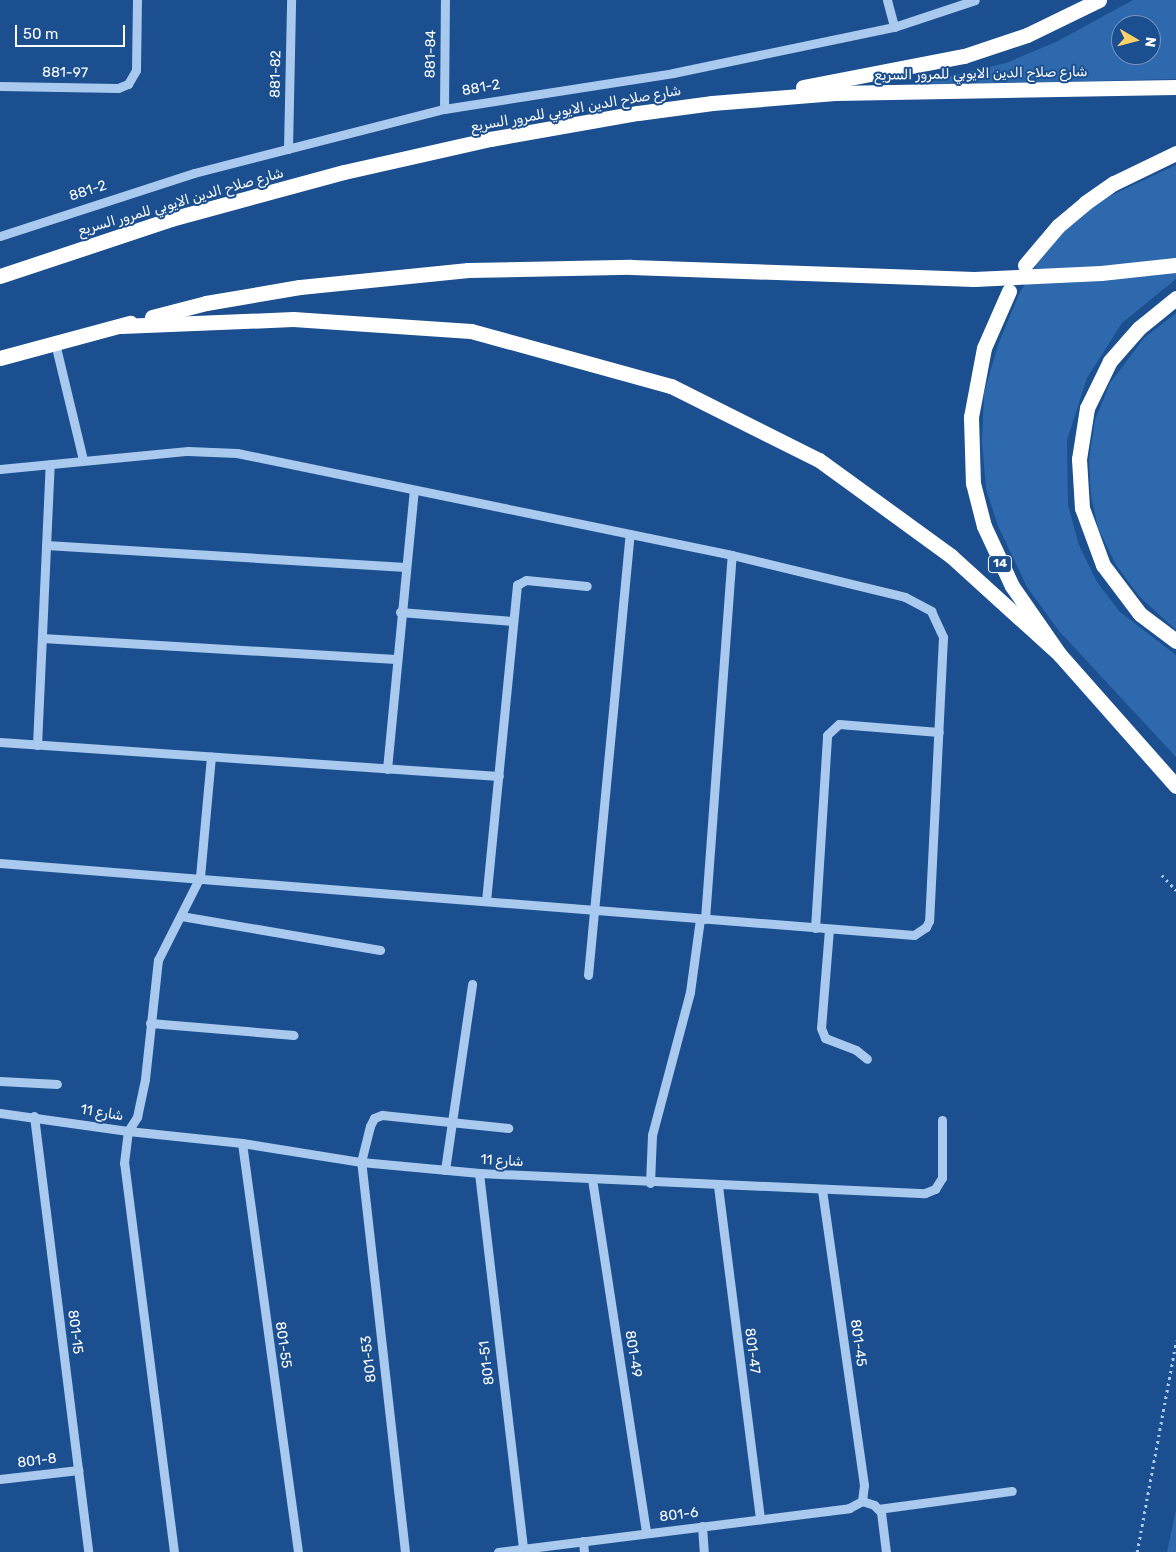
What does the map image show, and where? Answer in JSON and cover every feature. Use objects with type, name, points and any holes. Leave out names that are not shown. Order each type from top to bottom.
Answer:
[{"type":"highway","points":[[712,103],[964,56],[1028,35],[1099,0]]},
{"type":"highway","name":"شارع صلاح الدين الايوبي للمرور السريع","points":[[0,276],[162,222],[353,170],[527,132],[712,103],[897,91],[1176,87]]},
{"type":"highway","points":[[1025,265],[1058,226],[1085,203],[1137,170],[1176,153]]},
{"type":"highway","points":[[0,358],[225,299],[412,274],[524,268],[697,269],[974,279],[1101,273],[1176,265]]},
{"type":"highway","name":"14","points":[[1009,291],[984,348],[973,395],[970,439],[973,483],[984,526],[1001,567],[1060,655],[1176,786]]},
{"type":"highway","points":[[1176,298],[1139,328],[1110,361],[1087,408],[1079,459],[1082,508],[1103,565],[1140,614],[1176,642]]},
{"type":"highway","points":[[121,326],[293,318],[471,331],[670,386],[819,460],[951,556],[1060,655]]},
{"type":"street","name":"881-97","points":[[0,86],[118,88],[128,84],[136,70],[137,0]]},
{"type":"street","name":"881-82","points":[[288,149],[291,0]]},
{"type":"street","name":"881-84","points":[[444,109],[446,0]]},
{"type":"street","points":[[887,0],[894,27]]},
{"type":"street","name":"881-2","points":[[0,236],[101,200],[444,109],[673,73],[894,27],[975,0]]},
{"type":"street","points":[[55,344],[83,460]]},
{"type":"street","points":[[0,469],[83,460],[220,451],[732,555],[906,597],[931,611],[943,637],[939,732],[926,927],[914,935],[0,863]]},
{"type":"street","points":[[37,745],[50,464]]},
{"type":"street","points":[[387,769],[395,659],[414,490]]},
{"type":"street","points":[[588,975],[630,534]]},
{"type":"street","points":[[46,545],[405,567]]},
{"type":"street","points":[[650,1183],[652,1135],[690,992],[703,919],[732,555]]},
{"type":"street","points":[[486,901],[500,776],[517,586],[522,581],[587,586]]},
{"type":"street","points":[[400,612],[513,621]]},
{"type":"street","points":[[42,638],[395,659]]},
{"type":"street","points":[[816,928],[827,734],[840,724],[939,732]]},
{"type":"street","points":[[0,742],[500,776]]},
{"type":"street","points":[[174,1552],[124,1163],[128,1131],[137,1117],[145,1079],[158,960],[200,878],[211,757]]},
{"type":"street","points":[[181,916],[380,950]]},
{"type":"street","points":[[829,929],[821,1028],[825,1038],[856,1050],[867,1059]]},
{"type":"street","points":[[444,1170],[472,984]]},
{"type":"street","points":[[150,1023],[293,1035]]},
{"type":"street","points":[[0,1081],[57,1084]]},
{"type":"street","name":"شارع 11","points":[[0,1113],[34,1116],[128,1131],[242,1143],[361,1162],[444,1170],[650,1183],[925,1193],[935,1190],[942,1178],[942,1120]]},
{"type":"street","points":[[361,1162],[374,1118],[382,1115],[508,1128]]},
{"type":"street","name":"801-15","points":[[34,1116],[88,1552]]},
{"type":"street","name":"801-55","points":[[242,1143],[298,1552]]},
{"type":"street","name":"801-53","points":[[361,1162],[405,1552]]},
{"type":"street","name":"801-51","points":[[480,1173],[523,1549]]},
{"type":"street","name":"801-49","points":[[592,1180],[646,1533]]},
{"type":"street","name":"801-47","points":[[718,1186],[760,1519]]},
{"type":"street","name":"801-45","points":[[822,1190],[864,1485],[862,1501]]},
{"type":"street","name":"801-8","points":[[0,1479],[78,1470]]},
{"type":"street","points":[[862,1501],[878,1508],[1012,1491]]},
{"type":"street","name":"801-6","points":[[498,1552],[849,1508],[862,1501]]},
{"type":"street","points":[[878,1508],[882,1517],[886,1552]]},
{"type":"street","points":[[702,1526],[704,1552]]},
{"type":"street","points":[[583,1541],[584,1552]]},
{"type":"path","points":[[1162,875],[1176,890]]},
{"type":"path","points":[[1137,1552],[1176,1341]]},
{"type":"shaded area","points":[[1133,0],[1176,0],[1176,79],[913,85],[1006,63],[1058,41]]},
{"type":"shaded area","points":[[1176,165],[1176,279],[1122,323],[1087,378],[1067,440],[1068,505],[1079,545],[1097,582],[1120,612],[1176,655],[1176,757],[1059,631],[1027,587],[998,526],[986,489],[982,442],[984,393],[998,345],[1019,294],[1037,264],[1064,231],[1099,201]]},
{"type":"shaded area","points":[[1176,313],[1176,630],[1139,596],[1116,565],[1098,528],[1091,495],[1089,460],[1095,420],[1110,383],[1144,338]]},
{"type":"shaded area","points":[[1176,1510],[1176,1552],[1167,1552]]}]
